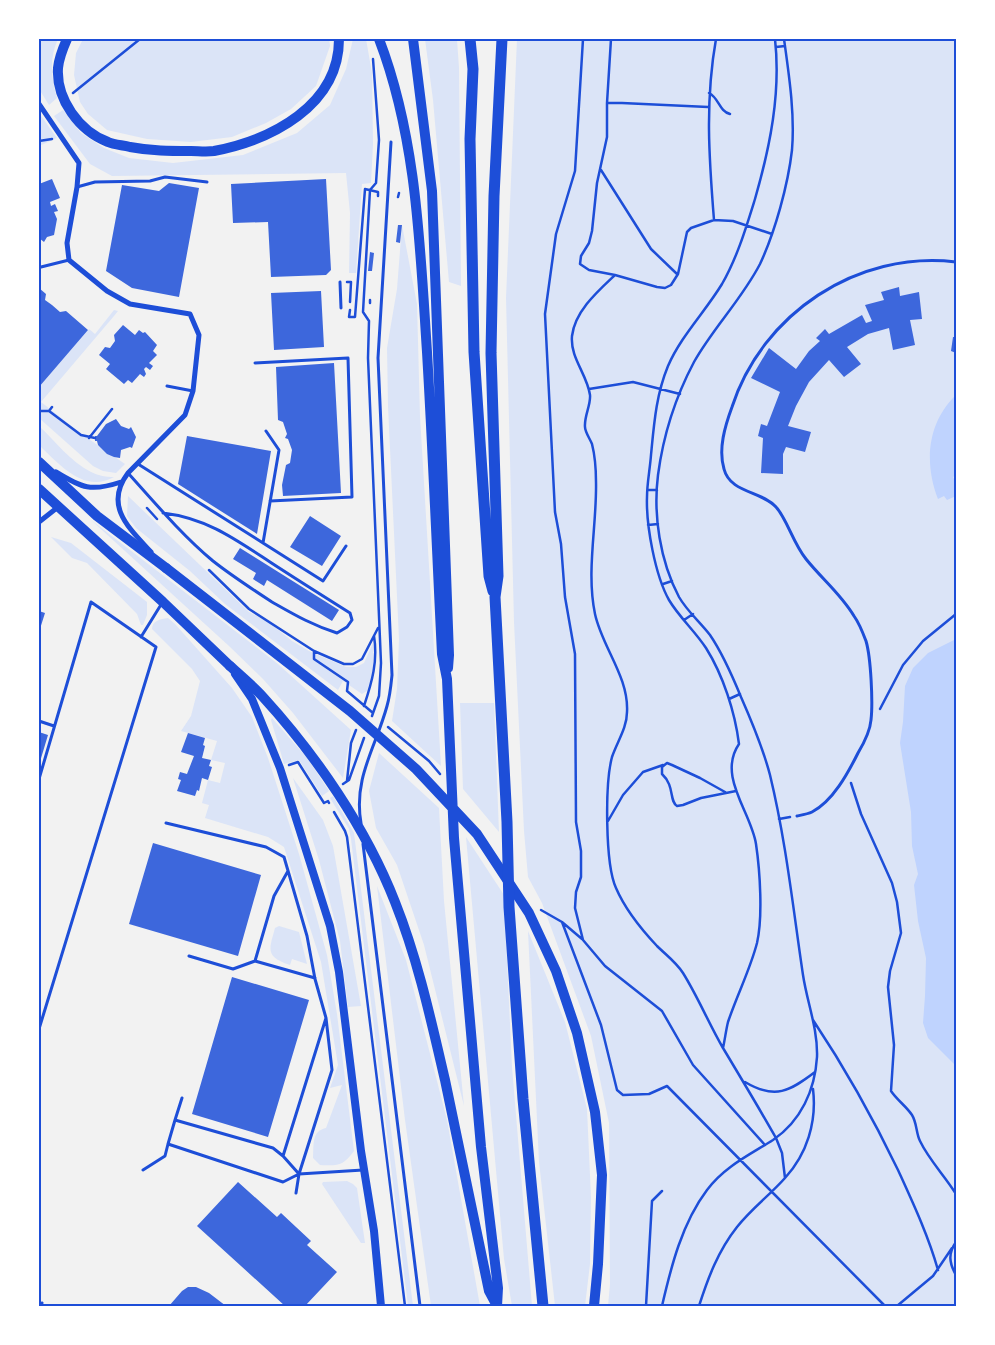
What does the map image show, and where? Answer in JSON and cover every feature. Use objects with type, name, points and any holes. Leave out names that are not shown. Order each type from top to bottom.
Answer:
[{"type":"highway","points":[[470,39],[473,69],[470,139],[474,352],[489,576],[494,597],[507,822],[509,916],[523,1099],[543,1306]]},
{"type":"highway","points":[[494,597],[498,576],[491,353],[492,264],[502,39]]},
{"type":"main road","points":[[67,39],[61,52],[58,68],[59,87],[70,111],[84,128],[108,142],[151,151],[212,151],[248,142],[284,126],[305,112],[318,98],[325,86],[335,63],[339,39]]},
{"type":"main road","points":[[379,39],[387,59],[399,105],[409,156],[420,238],[431,410],[442,654],[447,679]]},
{"type":"main road","points":[[413,39],[432,191],[449,655],[447,679],[454,838],[480,1147],[498,1288],[497,1306]]},
{"type":"main road","points":[[39,462],[97,516],[350,711],[416,769],[477,834],[528,913],[556,971],[577,1033],[595,1112],[602,1175],[594,1306]]},
{"type":"main road","points":[[39,489],[163,602],[262,696],[302,742],[363,835],[395,902],[424,991],[469,1190],[489,1291],[497,1306]]},
{"type":"street","points":[[39,104],[79,163],[68,243],[69,260],[107,291],[130,304],[190,314],[199,335],[193,391],[185,415],[137,463],[121,482],[119,497],[121,517],[166,568]]},
{"type":"street","points":[[39,462],[72,482],[92,489],[107,487],[121,482]]},
{"type":"street","points":[[39,522],[58,507]]},
{"type":"street","points":[[230,666],[252,700],[280,768],[330,926],[339,972],[364,1170],[374,1231],[381,1306]]},
{"type":"lane","points":[[391,142],[378,367],[392,675],[386,708],[362,775],[359,814],[420,1306]]},
{"type":"lane","points":[[77,187],[94,182],[150,181],[165,177],[206,182]]},
{"type":"lane","points":[[40,267],[69,260]]},
{"type":"lane","points":[[797,816],[812,812],[831,796],[866,739],[871,720],[871,679],[866,642],[855,617],[839,594],[806,559],[795,543],[778,508],[767,498],[741,489],[730,481],[724,470],[721,451],[728,420],[736,393],[750,364],[771,336],[794,312],[827,289],[856,274],[884,267],[921,261],[956,262]]},
{"type":"lane","points":[[340,282],[341,308]]},
{"type":"lane","points":[[255,363],[348,358],[352,497],[270,501]]},
{"type":"lane","points":[[167,386],[193,391]]},
{"type":"lane","points":[[263,543],[279,450],[266,431]]},
{"type":"lane","points":[[137,463],[323,580],[346,546]]},
{"type":"lane","points":[[128,473],[163,513],[211,560],[240,582],[307,623],[337,633],[347,627],[352,620],[350,613],[226,533],[202,522],[176,514],[163,513]]},
{"type":"lane","points":[[39,779],[91,602],[156,647],[39,1028]]},
{"type":"lane","points":[[141,637],[163,602]]},
{"type":"lane","points":[[39,721],[54,726]]},
{"type":"lane","points":[[166,822],[266,847],[284,857],[307,936],[315,978],[326,1018],[332,1070],[300,1174],[296,1194]]},
{"type":"lane","points":[[255,961],[274,896],[288,871]]},
{"type":"lane","points":[[189,956],[234,969],[255,961],[315,978]]},
{"type":"lane","points":[[283,1156],[326,1018]]},
{"type":"lane","points":[[143,1170],[166,1156],[182,1098]]},
{"type":"lane","points":[[176,1120],[273,1148],[300,1174]]},
{"type":"lane","points":[[168,1144],[283,1182],[300,1174],[364,1170]]},
{"type":"path","points":[[102,71],[140,39]]},
{"type":"path","points":[[583,39],[575,171],[556,234],[545,314],[555,512],[561,544],[565,597],[575,654],[576,822],[581,851],[581,877],[576,892],[575,908],[583,940]]},
{"type":"path","points":[[611,39],[606,104],[607,138],[595,198],[592,231],[581,256],[580,264],[589,270],[665,288],[671,285],[678,274],[687,232],[691,228],[714,220],[733,221],[772,234]]},
{"type":"path","points":[[714,220],[708,143],[708,107],[716,39]]},
{"type":"path","points":[[723,1048],[728,1022],[757,943],[760,922],[756,843],[751,824],[736,790],[732,773],[734,752],[739,744],[736,723],[715,664],[706,647],[668,600],[648,525],[648,490],[655,407],[668,365],[721,285],[732,263],[747,226],[762,173],[773,121],[777,82],[775,39]]},
{"type":"path","points":[[698,1306],[707,1279],[724,1246],[740,1223],[785,1178],[798,1162],[811,1131],[814,1115],[813,1088],[816,1072],[817,1040],[806,989],[777,809],[769,773],[760,745],[724,657],[710,635],[681,600],[672,581],[660,538],[657,490],[663,451],[680,394],[694,362],[744,290],[758,266],[772,234],[787,182],[792,148],[792,120],[784,39]]},
{"type":"path","points":[[776,47],[785,46]]},
{"type":"path","points":[[369,722],[379,696],[381,663],[368,358],[369,321],[363,312],[370,190],[376,183],[380,140],[372,55]]},
{"type":"path","points":[[709,93],[716,98],[723,111],[730,114]]},
{"type":"path","points":[[606,104],[708,107]]},
{"type":"path","points":[[39,141],[55,138],[57,140]]},
{"type":"path","points":[[600,169],[651,249],[678,274]]},
{"type":"path","points":[[340,282],[351,282],[349,317],[355,317],[366,189],[378,192],[378,196]]},
{"type":"path","points":[[615,275],[595,295],[582,312],[572,334],[577,363],[589,389],[590,398],[584,429],[589,436],[592,446],[596,481],[592,597],[598,626],[624,689],[628,711],[624,728],[612,759],[607,823],[615,886],[628,911],[654,943],[683,973],[723,1048],[776,1138],[782,1153],[785,1178]]},
{"type":"path","points":[[589,389],[633,382],[680,394]]},
{"type":"path","points":[[49,411],[52,407]]},
{"type":"path","points":[[89,438],[112,409]]},
{"type":"path","points":[[39,411],[49,411],[81,435],[95,438]]},
{"type":"path","points":[[648,490],[657,490]]},
{"type":"path","points":[[648,525],[658,524]]},
{"type":"path","points":[[663,584],[672,581]]},
{"type":"path","points":[[258,614],[314,651],[344,664],[353,664],[362,659],[378,627]]},
{"type":"path","points":[[684,620],[693,614]]},
{"type":"path","points":[[871,720],[882,707],[903,665],[923,641],[956,614]]},
{"type":"path","points":[[314,651],[314,658],[348,682],[347,691]]},
{"type":"path","points":[[728,698],[740,694]]},
{"type":"path","points":[[347,782],[350,780],[366,731]]},
{"type":"path","points":[[280,768],[298,762],[324,803],[328,801],[345,831],[405,1306]]},
{"type":"path","points":[[607,823],[623,795],[643,772],[667,763],[725,792]]},
{"type":"path","points":[[667,763],[662,767],[662,774],[670,784],[674,804],[683,805],[701,798],[736,790]]},
{"type":"path","points":[[847,772],[861,814],[892,883],[900,925],[900,941],[890,971],[888,988],[894,1045],[892,1091],[915,1121],[919,1140],[926,1153],[956,1194]]},
{"type":"path","points":[[539,906],[542,911],[562,922],[583,940],[605,966],[662,1011],[693,1065],[764,1145]]},
{"type":"path","points":[[562,922],[601,1025],[616,1090],[623,1095],[649,1094],[667,1086],[885,1306]]},
{"type":"path","points":[[812,1019],[864,1102],[915,1206],[938,1270]]},
{"type":"path","points":[[744,1081],[764,1092],[775,1093],[788,1090],[816,1072]]},
{"type":"path","points":[[662,1306],[680,1241],[697,1205],[708,1188],[739,1160],[776,1138],[788,1127],[801,1112],[813,1088]]},
{"type":"path","points":[[646,1306],[652,1201],[662,1191]]},
{"type":"path","points":[[897,1306],[938,1270],[956,1242]]},
{"type":"path","points":[[952,1248],[950,1261],[956,1276]]},
{"type":"shaded area","points":[[39,39],[58,39],[52,61],[53,83],[57,98],[49,105],[39,89]]},
{"type":"shaded area","points":[[83,39],[329,39],[330,46],[316,86],[291,109],[266,123],[232,137],[191,142],[147,139],[107,130],[88,114],[80,102],[74,75],[76,53]]},
{"type":"shaded area","points":[[353,39],[366,39],[372,73],[373,144],[371,183],[362,184],[356,273],[349,273],[350,213],[346,173],[112,176],[90,164],[54,116],[63,110],[81,133],[104,148],[129,158],[173,163],[243,155],[297,133],[330,105],[346,69]]},
{"type":"shaded area","points":[[425,39],[457,39],[459,68],[461,286],[449,282],[433,100]]},
{"type":"shaded area","points":[[517,39],[956,39],[956,1306],[608,1306],[610,1284],[609,1123],[591,1036],[542,903],[528,877],[524,831],[514,622],[506,298]]},
{"type":"shaded area","points":[[39,113],[57,138],[39,146]]},
{"type":"shaded area","points":[[402,225],[417,304],[420,416],[441,766],[392,721],[397,689],[399,639],[387,348],[397,289]]},
{"type":"shaded area","points":[[114,310],[118,311],[41,402],[83,435],[125,464],[116,473],[103,471],[93,466],[39,418],[39,387],[89,329],[95,334]]},
{"type":"shaded area","points":[[39,426],[70,457],[84,468],[100,475],[114,477],[92,482],[82,479],[64,468],[39,445]]},
{"type":"shaded area","points":[[128,496],[249,612],[267,621],[292,641],[309,651],[346,667],[356,667],[364,663],[373,643],[373,667],[367,691],[362,694],[343,681],[338,690],[225,604],[190,571],[136,528],[127,516]]},
{"type":"shaded area","points":[[91,520],[278,664],[351,730],[343,778],[293,713],[263,679]]},
{"type":"shaded area","points":[[51,537],[71,543],[147,602],[147,615],[143,625],[141,625],[137,614],[87,563],[72,558]]},
{"type":"shaded area","points":[[168,618],[232,688],[252,717],[268,758],[299,854],[327,955],[337,1014],[354,1151],[347,1160],[340,1164],[320,1165],[313,1158],[316,1136],[318,1132],[326,1128],[342,1085],[330,1088],[338,1065],[321,962],[284,847],[268,837],[205,818],[209,805],[202,803],[208,780],[220,783],[225,763],[211,760],[217,741],[181,731],[191,716],[200,681],[192,669],[152,629],[155,622]]},
{"type":"shaded area","points":[[460,703],[494,703],[499,832],[463,789]]},
{"type":"shaded area","points":[[272,718],[308,759],[329,791],[322,796],[299,760],[284,764]]},
{"type":"shaded area","points":[[379,753],[439,808],[444,901],[464,1106],[424,945],[397,865],[376,828],[369,791]]},
{"type":"shaded area","points":[[293,778],[323,820],[333,846],[361,1006],[348,1007],[340,941],[319,860]]},
{"type":"shaded area","points":[[333,796],[354,833],[413,1306],[408,1306],[351,839],[349,829],[330,798]]},
{"type":"shaded area","points":[[466,837],[504,895],[512,1067],[532,1306],[512,1306],[504,1259]]},
{"type":"shaded area","points":[[377,886],[406,960],[447,1120],[480,1306],[431,1306],[405,1120]]},
{"type":"shaded area","points":[[279,926],[299,932],[307,964],[292,959],[290,965],[273,956],[271,942],[275,928]]},
{"type":"shaded area","points":[[528,931],[565,1022],[587,1109],[591,1197],[590,1264],[585,1306],[555,1306],[539,1162]]},
{"type":"shaded area","points":[[347,1181],[357,1188],[365,1243],[361,1243],[322,1184],[323,1182]]},
{"type":"water","points":[[956,395],[956,475],[953,477],[956,483],[956,496],[947,500],[944,496],[938,499],[931,471],[931,444],[939,418],[946,406]]},
{"type":"water","points":[[956,639],[956,1066],[928,1038],[923,1023],[926,958],[918,921],[914,885],[918,874],[912,846],[911,812],[900,743],[905,686],[913,668],[928,653]]},
{"type":"building","points":[[52,179],[60,198],[50,202],[51,206],[55,204],[58,211],[54,212],[57,219],[54,235],[47,237],[44,242],[39,238],[39,184]]},
{"type":"building","points":[[326,179],[331,270],[326,275],[271,277],[268,222],[233,223],[231,184]]},
{"type":"building","points":[[169,183],[199,188],[179,297],[132,288],[106,271],[122,185],[159,191]]},
{"type":"building","points":[[398,225],[402,225],[400,243],[396,242]]},
{"type":"building","points":[[370,252],[374,253],[372,271],[368,271]]},
{"type":"building","points":[[899,287],[900,296],[919,292],[922,319],[910,320],[915,345],[893,350],[889,328],[868,334],[847,347],[861,364],[844,377],[829,360],[809,382],[788,426],[811,432],[805,452],[786,447],[783,454],[783,474],[761,473],[763,438],[758,436],[761,424],[767,426],[780,392],[751,378],[769,348],[796,369],[809,351],[820,341],[816,338],[825,329],[829,334],[862,315],[866,323],[872,321],[865,305],[884,300],[881,292]]},
{"type":"building","points":[[39,288],[46,294],[45,300],[60,312],[66,311],[88,330],[39,387]]},
{"type":"building","points":[[321,291],[324,347],[274,350],[271,293]]},
{"type":"building","points":[[123,325],[135,335],[139,330],[143,333],[145,332],[157,345],[153,351],[157,355],[149,363],[153,366],[150,370],[146,367],[144,369],[146,374],[144,377],[140,374],[132,383],[128,380],[124,384],[106,369],[110,364],[99,355],[105,347],[110,348],[115,341],[114,335]]},
{"type":"building","points":[[953,337],[956,337],[956,353],[951,351]]},
{"type":"building","points":[[334,363],[341,493],[283,496],[282,485],[286,465],[290,463],[292,450],[288,439],[285,438],[287,434],[283,422],[278,420],[276,367]]},
{"type":"building","points":[[116,419],[121,426],[129,429],[131,427],[136,437],[132,448],[121,450],[120,458],[107,454],[95,441],[95,436],[106,424]]},
{"type":"building","points":[[187,436],[271,451],[257,534],[178,484]]},
{"type":"building","points":[[310,516],[341,536],[322,566],[290,547]]},
{"type":"building","points":[[240,548],[339,610],[332,621],[267,580],[264,586],[253,579],[256,573],[233,559]]},
{"type":"building","points":[[39,611],[45,613],[39,632]]},
{"type":"building","points":[[39,732],[48,735],[39,765]]},
{"type":"building","points":[[188,733],[205,738],[202,758],[211,760],[209,766],[212,767],[208,780],[202,778],[199,791],[197,790],[195,796],[177,791],[181,780],[178,779],[180,772],[187,774],[194,756],[181,752]]},
{"type":"building","points":[[153,843],[261,875],[238,956],[129,924]]},
{"type":"building","points":[[232,977],[309,1000],[268,1137],[192,1114]]},
{"type":"building","points":[[238,1182],[277,1217],[281,1213],[311,1241],[307,1245],[337,1272],[305,1306],[285,1306],[197,1226]]},
{"type":"building","points":[[188,1287],[196,1287],[209,1293],[226,1306],[169,1306]]}]
